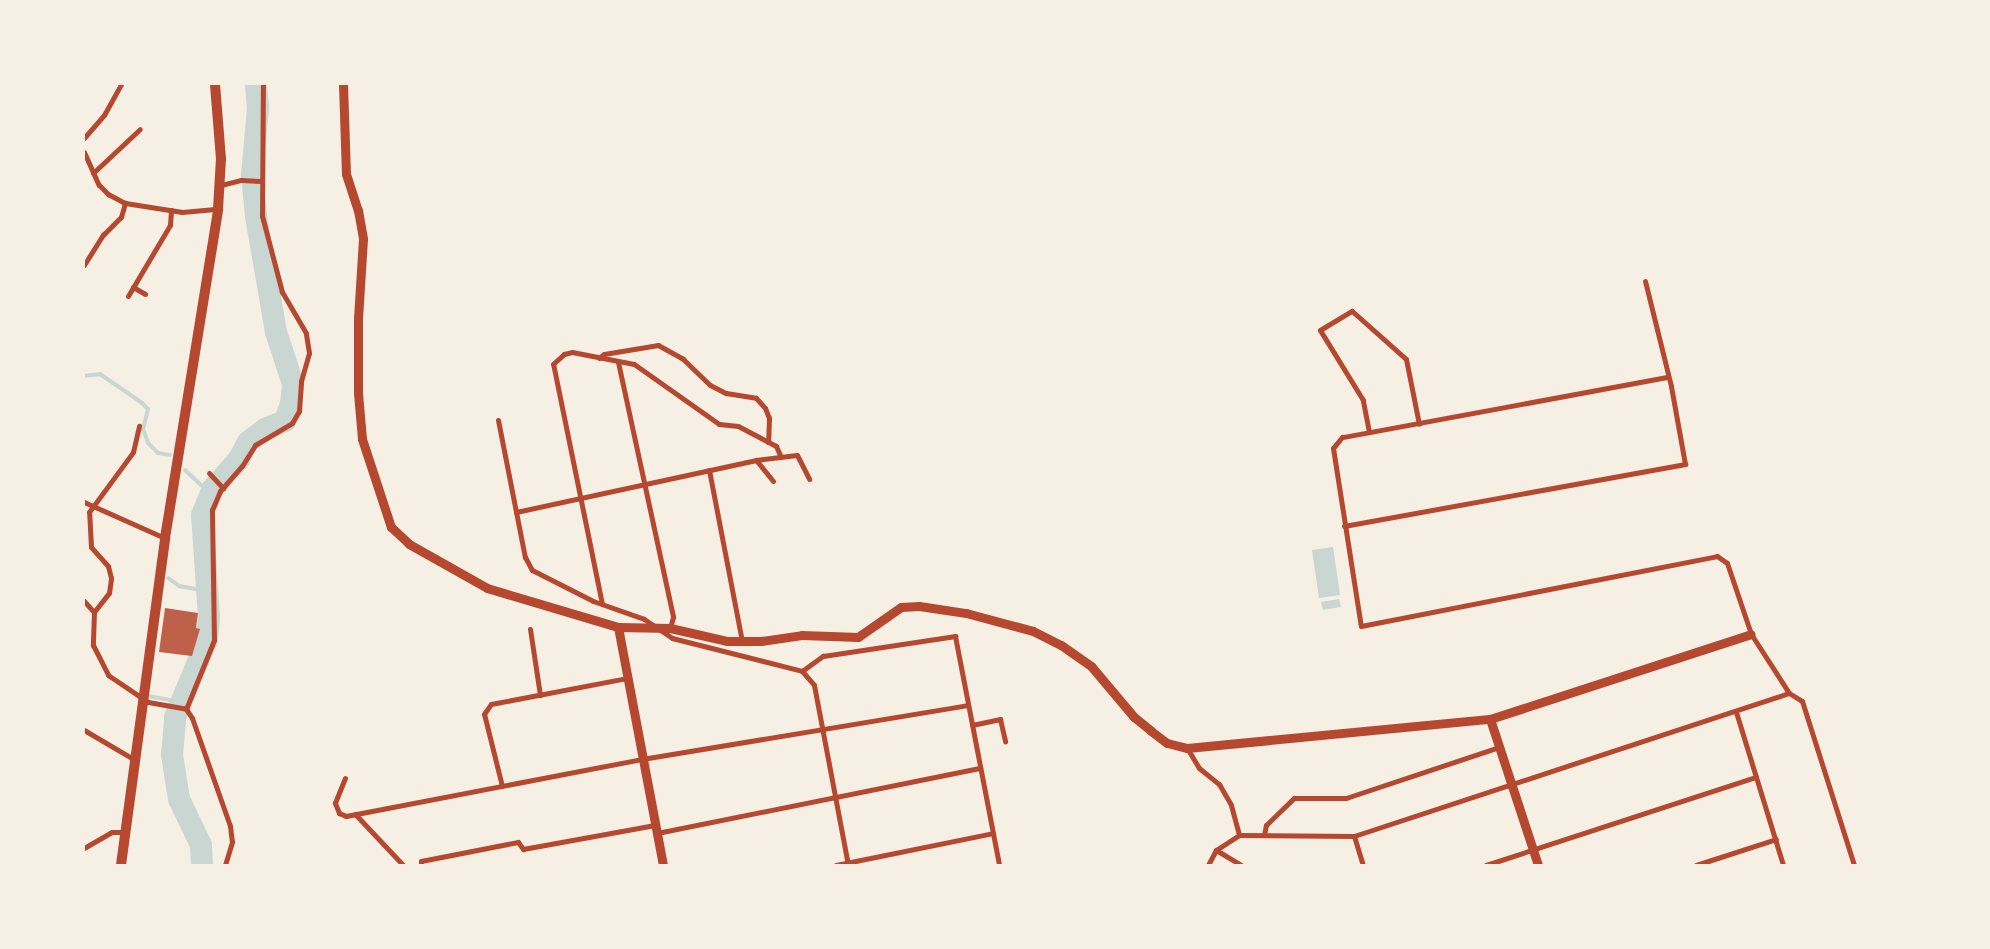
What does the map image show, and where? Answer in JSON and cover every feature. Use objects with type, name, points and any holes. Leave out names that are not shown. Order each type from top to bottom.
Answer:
[{"type":"main road","points":[[121,865],[166,538],[221,185],[215,84]]},
{"type":"street","points":[[84,138],[104,115],[121,84]]},
{"type":"street","points":[[184,709],[214,640],[216,610],[210,515],[222,487],[242,466],[255,445],[292,424],[299,411],[301,381],[309,353],[308,340],[287,304],[273,265],[262,216],[259,181],[263,84]]},
{"type":"street","points":[[343,84],[346,174],[358,210],[363,239],[358,318],[360,422],[391,527],[408,544],[487,588],[618,627],[670,628],[727,641],[802,635],[858,637],[901,607],[919,606],[966,613],[1033,631],[1061,645],[1091,666],[1134,717],[1151,731],[1167,743],[1187,748],[1490,719],[1751,634]]},
{"type":"street","points":[[93,174],[140,129]]},
{"type":"street","points":[[84,152],[93,174],[108,194],[126,203],[171,210],[218,208]]},
{"type":"street","points":[[221,185],[248,180],[259,181]]},
{"type":"street","points":[[84,264],[104,235],[121,217],[126,203]]},
{"type":"street","points":[[128,296],[170,225],[171,210]]},
{"type":"street","points":[[1344,526],[1685,464],[1645,281]]},
{"type":"street","points":[[133,287],[145,294]]},
{"type":"street","points":[[1369,432],[1362,400],[1320,330],[1352,311],[1406,360],[1419,424]]},
{"type":"street","points":[[599,358],[604,354],[658,345],[684,359],[710,385],[726,393],[756,398],[765,408],[769,418],[768,442]]},
{"type":"street","points":[[602,604],[553,364],[564,354],[572,352],[634,364],[719,424],[738,426],[776,446],[781,457]]},
{"type":"street","points":[[618,362],[673,617],[670,628]]},
{"type":"street","points":[[1667,377],[1342,437],[1333,448],[1361,626],[1718,556],[1727,562],[1751,634],[1789,693],[1802,701],[1854,865]]},
{"type":"street","points":[[498,420],[525,557],[532,570],[602,604],[644,619],[656,629],[672,638],[802,671],[814,686],[848,864]]},
{"type":"street","points":[[139,426],[133,452],[90,506],[90,541],[94,551],[108,566],[110,578],[109,593],[94,612],[93,645],[108,675],[143,698],[184,709],[198,733],[230,826],[232,842],[225,865]]},
{"type":"street","points":[[516,512],[756,460],[797,455],[809,479]]},
{"type":"street","points":[[756,460],[773,481]]},
{"type":"street","points":[[709,470],[742,641]]},
{"type":"street","points":[[211,476],[222,487]]},
{"type":"street","points":[[84,502],[108,515],[127,518],[166,538]]},
{"type":"street","points":[[84,601],[94,612]]},
{"type":"street","points":[[618,627],[663,865]]},
{"type":"street","points":[[530,629],[540,695]]},
{"type":"street","points":[[802,671],[823,656],[955,636],[999,865]]},
{"type":"street","points":[[502,786],[484,714],[491,704],[627,678]]},
{"type":"street","points":[[1208,865],[1216,850],[1239,835],[1354,836],[1789,693]]},
{"type":"street","points":[[345,778],[334,803],[339,814],[356,814],[642,759],[968,706]]},
{"type":"street","points":[[1736,712],[1783,865]]},
{"type":"street","points":[[1490,719],[1538,865]]},
{"type":"street","points":[[972,725],[1000,720],[1005,741]]},
{"type":"street","points":[[84,730],[135,760]]},
{"type":"street","points":[[1264,835],[1266,824],[1294,798],[1346,798],[1499,747]]},
{"type":"street","points":[[1187,748],[1200,768],[1219,784],[1231,805],[1239,835]]},
{"type":"street","points":[[422,865],[421,861],[518,842],[523,849],[656,829],[836,797],[980,768]]},
{"type":"street","points":[[1486,865],[1756,777]]},
{"type":"street","points":[[356,814],[403,865]]},
{"type":"street","points":[[84,848],[112,832],[126,832]]},
{"type":"street","points":[[836,865],[993,834]]},
{"type":"street","points":[[1354,836],[1363,865]]},
{"type":"street","points":[[1696,865],[1776,839]]},
{"type":"street","points":[[1216,850],[1241,865]]},
{"type":"shaded area","points":[[1333,547],[1340,595],[1319,598],[1312,550]]},
{"type":"shaded area","points":[[1339,599],[1341,607],[1323,610],[1321,602]]},
{"type":"building","points":[[165,608],[198,613],[196,628],[200,629],[192,656],[159,652]]},
{"type":"waterway","points":[[202,865],[201,845],[179,799],[172,755],[175,717],[207,640],[209,617],[202,515],[213,488],[239,459],[248,442],[265,429],[285,421],[291,404],[293,384],[276,332],[256,216],[252,175],[258,108],[256,84]]},
{"type":"waterway","points":[[84,376],[100,374],[142,403],[148,409],[143,429],[148,443],[158,453],[170,455]]},
{"type":"waterway","points":[[185,470],[210,493]]},
{"type":"waterway","points":[[168,578],[179,586],[206,591]]},
{"type":"waterway","points":[[149,696],[180,702]]}]
